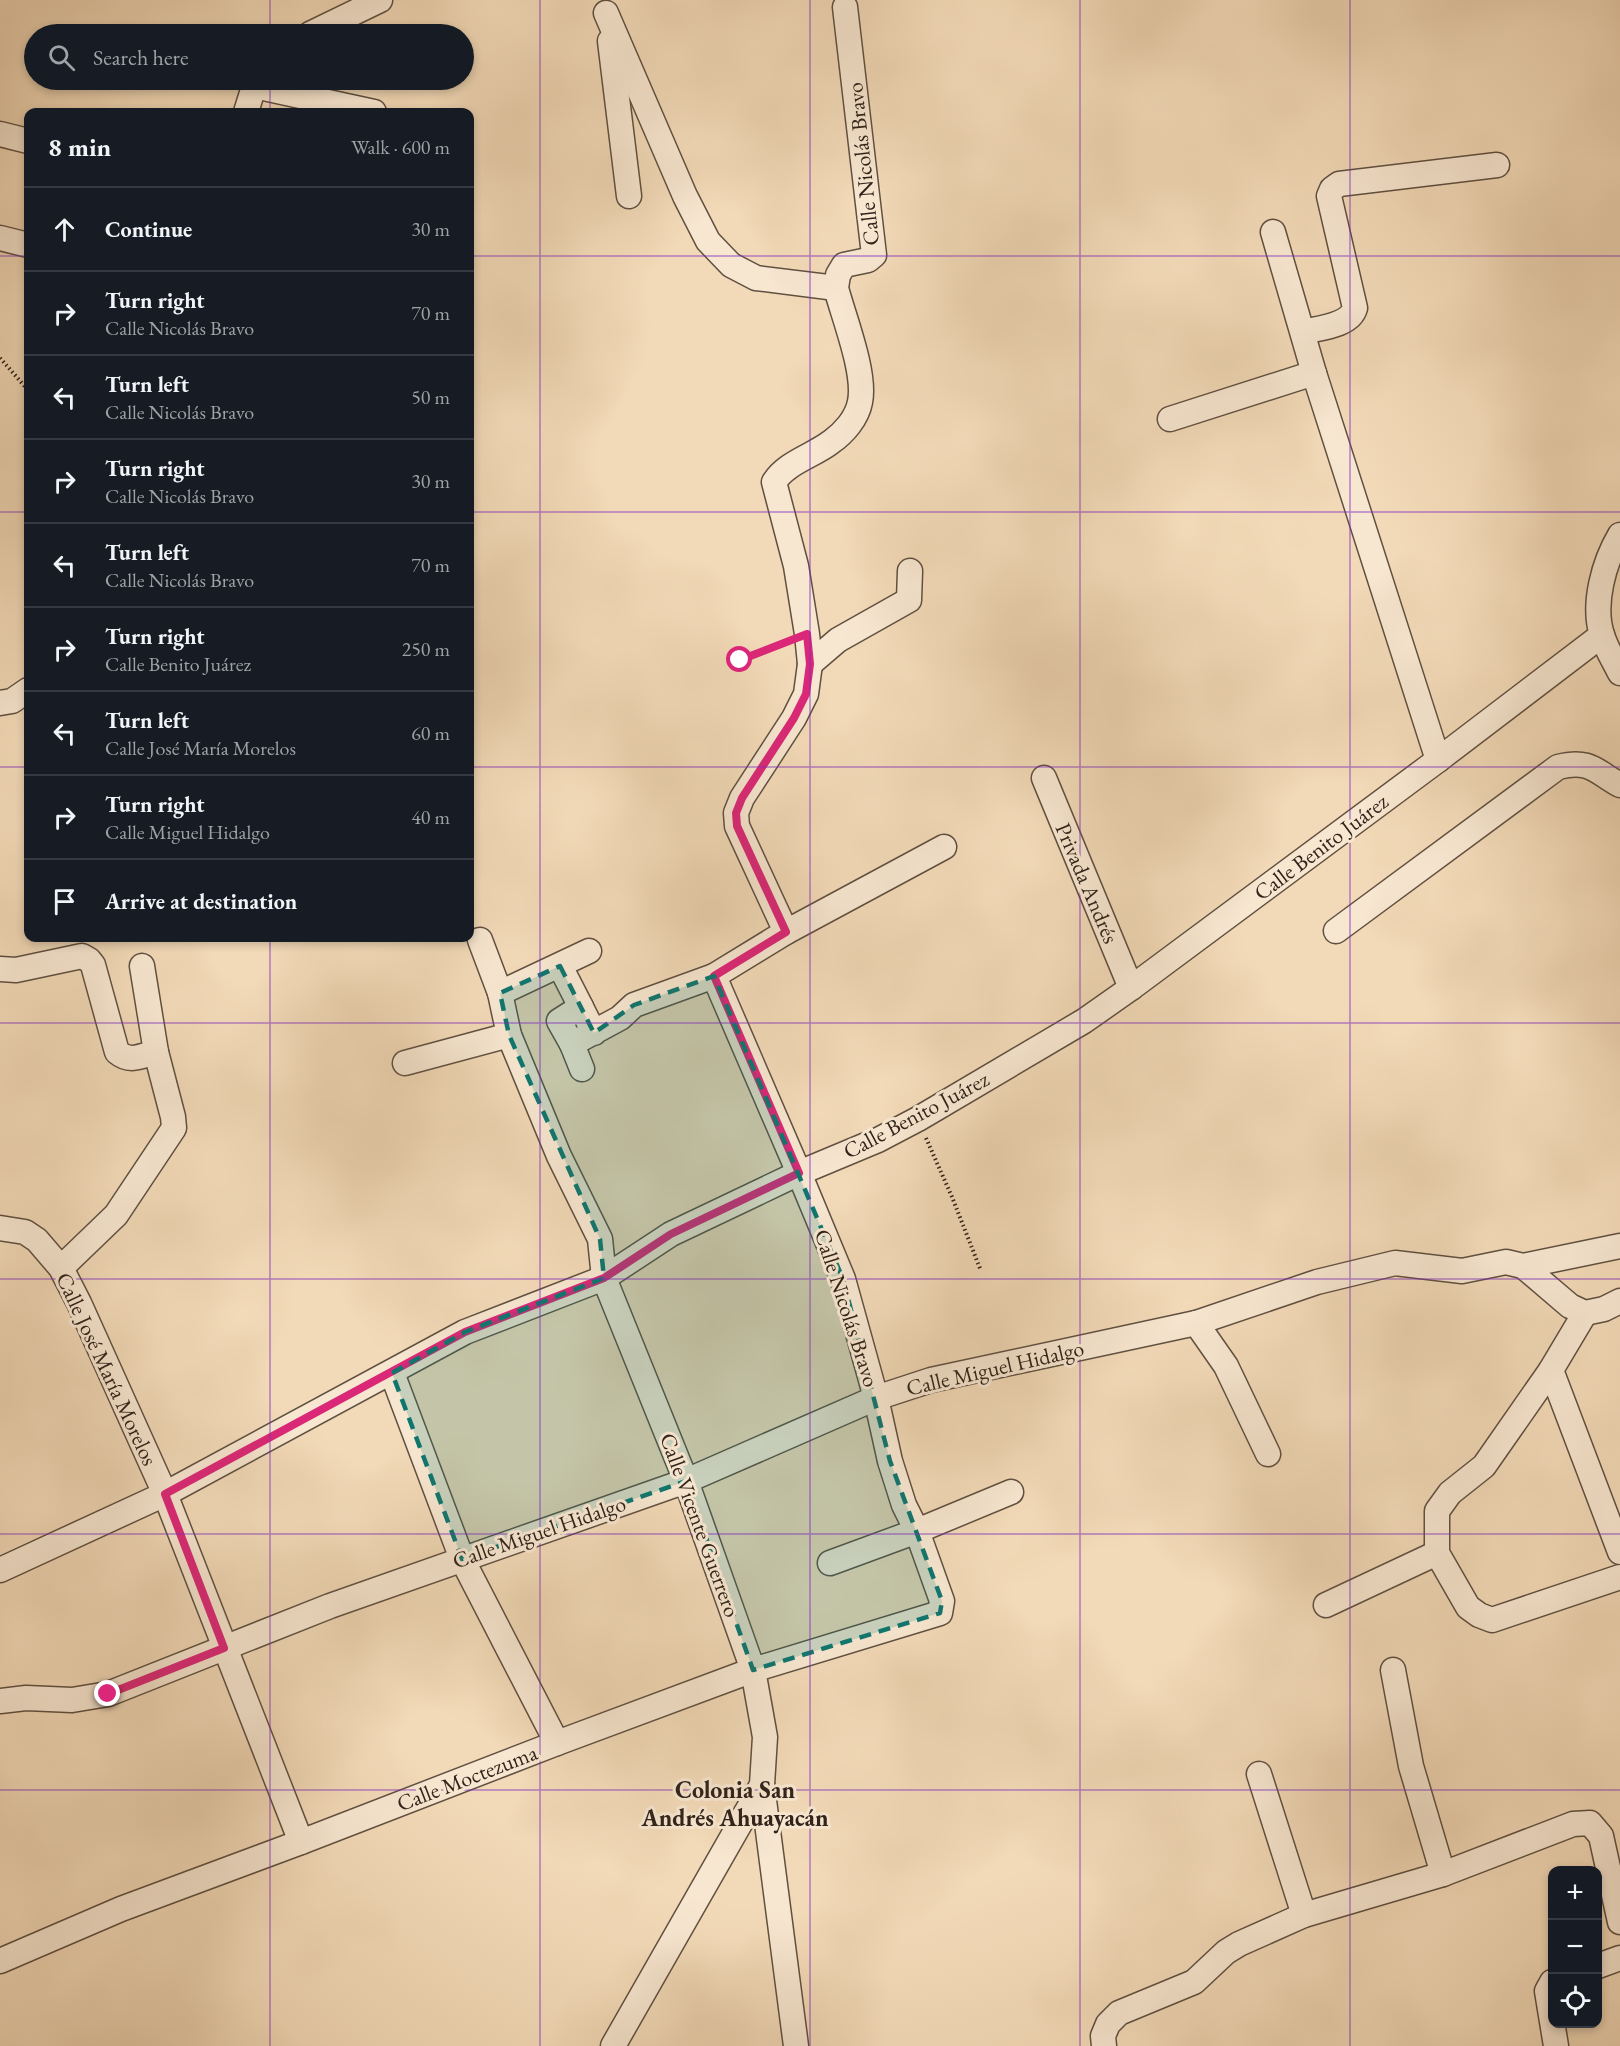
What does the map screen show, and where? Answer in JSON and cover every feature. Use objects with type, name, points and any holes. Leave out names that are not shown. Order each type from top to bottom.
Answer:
[{"type":"street","points":[[331,24],[380,0]]},
{"type":"street","points":[[605,7],[629,196]]},
{"type":"street","points":[[605,7],[685,196],[708,241],[731,265],[756,278],[836,288],[861,377],[860,402],[851,423],[831,442],[780,473],[774,482],[796,566],[810,664],[806,694],[794,718],[742,798],[736,813],[737,826],[786,932]]},
{"type":"street","name":"Calle Nicolás Bravo","points":[[836,288],[838,275],[844,265],[868,260],[874,255],[845,8]]},
{"type":"street","points":[[247,108],[253,90]]},
{"type":"street","points":[[284,90],[358,108]]},
{"type":"street","points":[[0,134],[24,140]]},
{"type":"street","points":[[1303,332],[1346,320],[1353,315],[1355,308],[1329,196],[1332,189],[1339,184],[1497,165]]},
{"type":"street","points":[[1273,232],[1314,373],[1438,760]]},
{"type":"street","points":[[0,238],[24,244]]},
{"type":"street","points":[[1170,419],[1314,373]]},
{"type":"street","points":[[1620,535],[1608,561],[1601,589],[1599,615],[1602,634],[1620,673]]},
{"type":"street","points":[[810,664],[838,640],[909,600],[910,571]]},
{"type":"street","name":"Calle Benito Juárez","points":[[0,1570],[165,1494],[465,1332],[604,1278],[671,1234],[799,1173],[878,1140],[918,1119],[1084,1021],[1131,988],[1438,760],[1602,634]]},
{"type":"street","points":[[0,703],[12,700],[24,692]]},
{"type":"street","points":[[1336,931],[1558,766],[1575,762],[1593,767],[1620,785]]},
{"type":"street","name":"Privada Andrés","points":[[1044,778],[1131,988]]},
{"type":"street","points":[[572,1044],[620,1018],[634,1005],[714,976],[786,932],[944,848]]},
{"type":"street","name":"Calle Vicente Guerrero","points":[[480,940],[500,993],[509,1035],[559,1156],[600,1239],[604,1278],[686,1481],[753,1670],[765,1737],[762,1785],[613,2046]]},
{"type":"street","points":[[500,993],[589,951]]},
{"type":"street","points":[[0,969],[16,970],[82,956],[93,964],[117,1052],[124,1058],[134,1059],[156,1052]]},
{"type":"street","points":[[61,1268],[116,1215],[174,1128],[156,1052],[142,966]]},
{"type":"street","points":[[560,966],[594,1033]]},
{"type":"street","name":"Calle Nicolás Bravo","points":[[714,976],[843,1279],[876,1398],[890,1461],[904,1505],[942,1601],[940,1613]]},
{"type":"street","points":[[581,1007],[559,1021],[582,1069]]},
{"type":"street","points":[[405,1063],[509,1035]]},
{"type":"street","name":"Calle José María Morelos","points":[[0,1228],[25,1232],[37,1240],[61,1268],[121,1394],[165,1494],[301,1842]]},
{"type":"street","name":"Calle Miguel Hidalgo","points":[[0,1701],[26,1698],[72,1700],[108,1694],[330,1606],[686,1481],[876,1398],[931,1380],[1196,1323],[1317,1282],[1395,1263],[1462,1271],[1506,1262],[1523,1266],[1620,1246]]},
{"type":"street","points":[[1523,1266],[1570,1305],[1585,1313],[1604,1309],[1620,1301]]},
{"type":"street","points":[[1585,1313],[1551,1370],[1484,1466],[1450,1493],[1437,1511],[1437,1553],[1468,1607],[1492,1620],[1620,1577]]},
{"type":"street","points":[[1196,1323],[1226,1366],[1268,1454]]},
{"type":"street","points":[[1551,1370],[1613,1511],[1620,1552]]},
{"type":"street","points":[[392,1372],[462,1559],[557,1743]]},
{"type":"street","points":[[830,1563],[1011,1492]]},
{"type":"street","points":[[1326,1605],[1437,1553]]},
{"type":"street","name":"Calle Moctezuma","points":[[0,1961],[121,1909],[753,1670],[940,1613]]},
{"type":"street","points":[[1393,1670],[1411,1767],[1443,1874]]},
{"type":"street","points":[[1259,1774],[1304,1915]]},
{"type":"street","points":[[762,1785],[796,2046]]},
{"type":"street","points":[[1104,2046],[1103,2036],[1108,2024],[1119,2013],[1194,1982],[1226,1952],[1239,1944],[1304,1915],[1443,1874],[1573,1824],[1590,1823],[1601,1836],[1620,1922]]},
{"type":"street","points":[[1602,1965],[1620,1958]]},
{"type":"street","points":[[1553,2028],[1556,2046]]},
{"type":"path","points":[[0,358],[24,385]]},
{"type":"path","points":[[740,660],[807,634]]},
{"type":"path","points":[[918,1119],[981,1271]]},
{"type":"highlighted area","points":[[560,966],[594,1033],[634,1005],[714,976],[843,1279],[890,1461],[942,1601],[940,1613],[927,1618],[753,1670],[686,1481],[462,1559],[392,1373],[465,1332],[604,1278],[600,1239],[509,1035],[500,993]]},
{"type":"district","name":"Colonia San Andrés Ahuayacán","points":[[735,1803]]},
{"type":"route","points":[[108,1694],[224,1648],[165,1494],[465,1332],[604,1278],[671,1234],[799,1173],[714,976],[786,932],[737,826],[736,813],[742,798],[794,718],[806,694],[810,664],[807,634],[740,660]]}]
